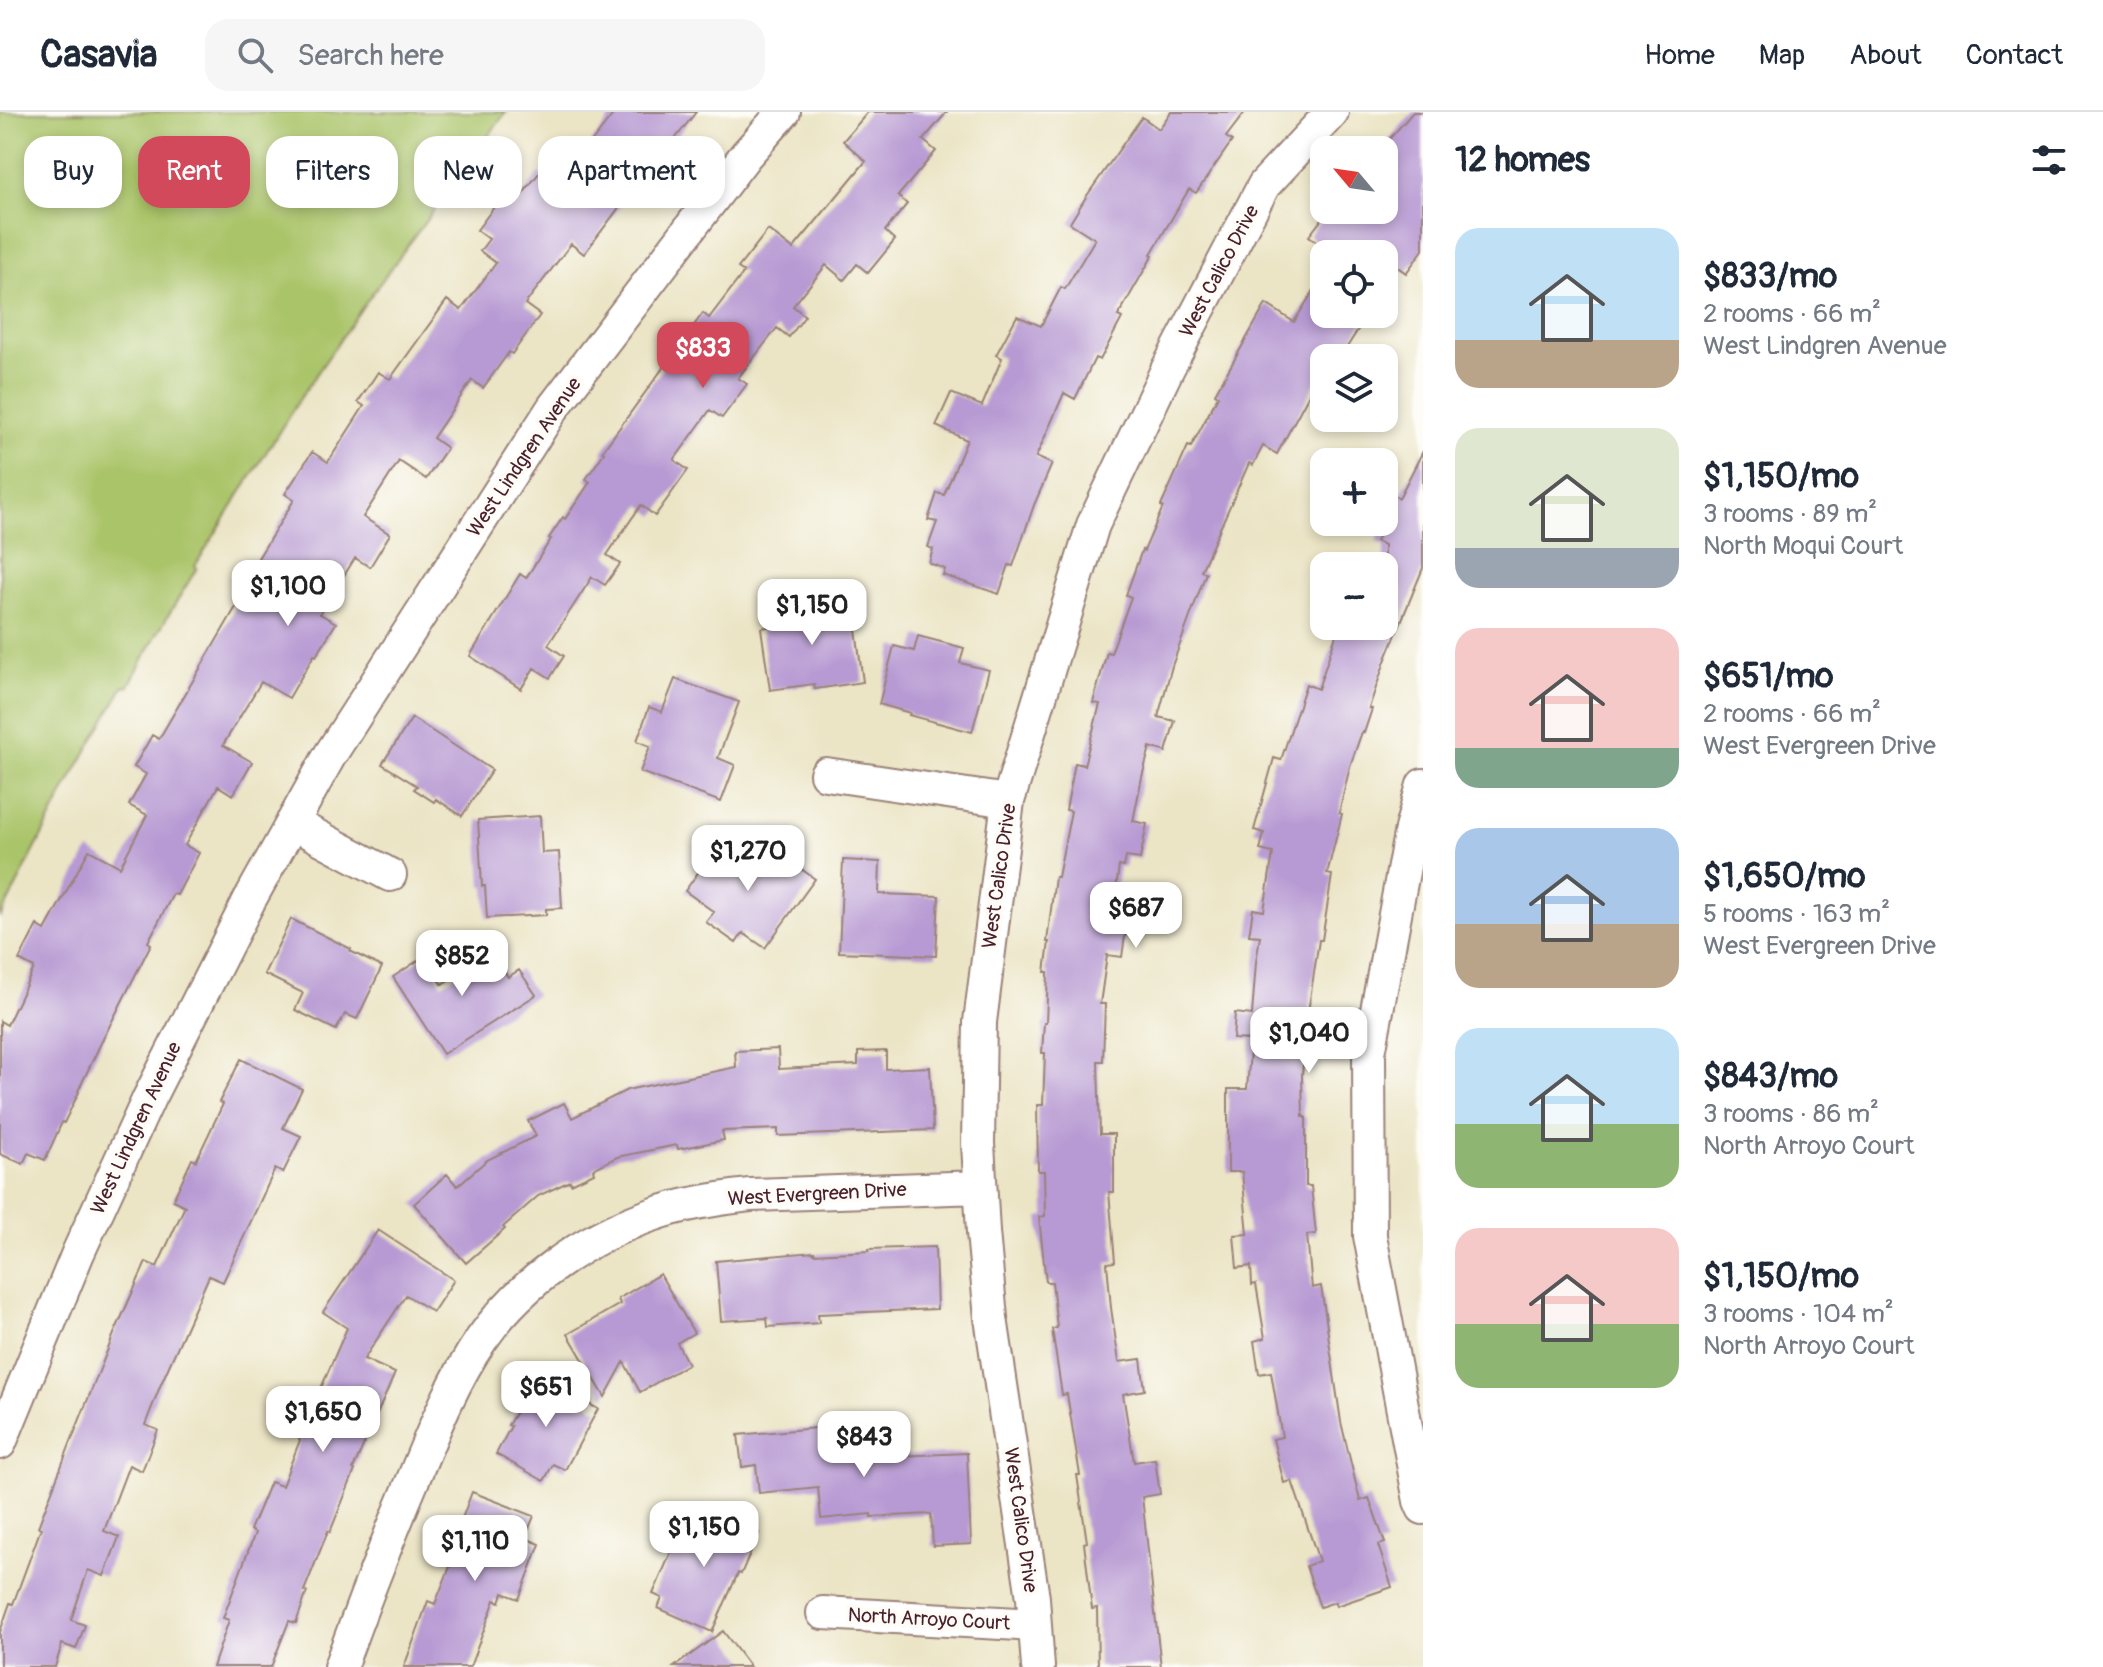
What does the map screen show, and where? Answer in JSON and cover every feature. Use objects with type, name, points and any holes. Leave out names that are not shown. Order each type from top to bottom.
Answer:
[{"type":"street","name":"West Lindgren Avenue","points":[[0,1443],[78,1253],[137,1123],[197,1000],[330,755],[553,408],[745,156],[784,112]]},
{"type":"street","name":"West Calico Drive","points":[[1038,1667],[1029,1570],[991,1318],[980,1187],[980,1022],[1008,801],[1093,525],[1167,370],[1264,185],[1332,112]]},
{"type":"street","points":[[826,774],[1008,801]]},
{"type":"street","points":[[1423,785],[1411,829],[1369,1053],[1370,1236],[1423,1508]]},
{"type":"street","points":[[292,823],[390,875]]},
{"type":"street","name":"West Evergreen Drive","points":[[340,1667],[401,1509],[464,1366],[506,1310],[558,1264],[619,1228],[649,1216],[714,1199],[980,1187]]},
{"type":"street","name":"North Arroyo Court","points":[[823,1613],[1035,1625]]},
{"type":"green space","points":[[0,112],[506,112],[488,136],[414,136],[414,208],[435,208],[299,400],[195,566],[197,568],[128,687],[124,686],[72,777],[0,918]]},
{"type":"building","points":[[615,112],[696,112],[677,136],[596,136]]},
{"type":"building","points":[[868,112],[947,112],[923,140],[936,151],[898,196],[907,204],[885,231],[895,240],[868,273],[857,264],[844,280],[826,265],[793,306],[805,316],[789,337],[777,328],[738,378],[747,384],[722,418],[710,410],[674,460],[688,470],[655,516],[641,505],[607,555],[620,564],[605,585],[592,577],[548,645],[564,656],[550,678],[534,668],[521,689],[470,656],[520,574],[526,578],[563,517],[565,519],[590,482],[586,479],[602,452],[703,313],[709,318],[744,272],[738,268],[768,230],[793,249],[866,161],[843,141]]},
{"type":"building","points":[[1171,112],[1245,112],[1226,137],[1232,141],[1196,193],[1189,189],[1118,316],[1122,318],[1100,360],[1095,358],[1075,399],[1064,393],[1036,457],[1052,464],[999,594],[943,575],[945,569],[929,563],[933,549],[928,547],[937,522],[928,520],[937,493],[944,495],[967,440],[936,426],[951,393],[982,406],[1002,358],[996,355],[1017,316],[1041,326],[1061,287],[1065,289],[1095,239],[1070,223],[1086,197],[1142,117],[1159,129]]},
{"type":"building","points":[[1413,112],[1423,112],[1423,250],[1406,273],[1398,267],[1398,240],[1315,240],[1309,236],[1318,224],[1398,224],[1398,136],[1392,136]]},
{"type":"building","points":[[538,174],[538,208],[619,208],[584,254],[571,244],[525,304],[540,315],[483,388],[472,380],[433,438],[447,448],[426,479],[399,461],[363,517],[390,534],[370,567],[355,558],[320,614],[336,623],[316,656],[289,698],[261,682],[223,745],[252,762],[233,795],[218,786],[185,845],[199,853],[148,942],[151,944],[45,1160],[28,1153],[23,1164],[0,1154],[0,1021],[7,1025],[34,968],[19,960],[37,925],[45,930],[89,850],[120,867],[147,815],[129,805],[146,774],[134,767],[152,735],[159,739],[240,600],[234,597],[294,500],[285,494],[312,452],[328,462],[364,406],[358,402],[378,372],[390,379],[447,300],[461,310],[496,263],[480,251],[489,239],[477,230],[493,208],[522,208],[522,195]]},
{"type":"building","points":[[1310,296],[1310,328],[1359,328],[1349,344],[1310,344],[1310,392],[1277,454],[1263,446],[1253,465],[1249,463],[1201,571],[1206,573],[1172,666],[1158,717],[1175,721],[1166,752],[1150,747],[1133,821],[1147,824],[1140,859],[1126,857],[1124,867],[1119,866],[1111,927],[1126,929],[1122,957],[1107,955],[1100,1004],[1105,1004],[1103,1061],[1098,1061],[1100,1134],[1114,1134],[1114,1192],[1109,1192],[1115,1262],[1107,1263],[1119,1362],[1141,1359],[1145,1390],[1123,1394],[1134,1462],[1155,1459],[1160,1494],[1142,1497],[1161,1667],[1098,1667],[1097,1608],[1092,1609],[1084,1543],[1087,1542],[1077,1475],[1080,1475],[1067,1394],[1062,1395],[1052,1329],[1057,1328],[1052,1282],[1046,1282],[1039,1217],[1045,1216],[1044,1171],[1038,1171],[1037,1105],[1043,1105],[1045,1053],[1042,1053],[1048,972],[1045,972],[1055,877],[1058,877],[1071,811],[1066,810],[1075,763],[1084,765],[1100,704],[1093,703],[1107,652],[1111,653],[1131,597],[1126,595],[1142,550],[1188,446],[1191,447],[1218,396],[1215,394],[1266,304],[1294,322]]},
{"type":"building","points":[[1423,451],[1423,568],[1398,629],[1398,552],[1384,552],[1384,545],[1376,541],[1379,536],[1398,536],[1399,498]]},
{"type":"building","points":[[838,601],[840,617],[854,615],[863,682],[815,689],[814,684],[770,690],[761,628],[774,626],[772,610]]},
{"type":"building","points":[[918,636],[964,648],[960,663],[989,670],[972,732],[879,704],[894,646],[914,651]]},
{"type":"building","points":[[1334,640],[1394,640],[1369,708],[1372,709],[1364,733],[1350,766],[1339,813],[1342,814],[1327,874],[1332,875],[1308,1012],[1302,1076],[1303,1117],[1306,1117],[1306,1186],[1311,1186],[1316,1234],[1307,1235],[1312,1288],[1321,1286],[1341,1422],[1360,1501],[1369,1498],[1385,1543],[1378,1545],[1392,1587],[1336,1606],[1335,1602],[1320,1607],[1306,1566],[1319,1561],[1292,1481],[1284,1483],[1273,1439],[1282,1437],[1271,1372],[1259,1374],[1254,1341],[1265,1338],[1256,1284],[1252,1285],[1251,1266],[1237,1268],[1234,1235],[1248,1234],[1242,1172],[1228,1172],[1228,1089],[1247,1089],[1251,1040],[1233,1039],[1235,1013],[1252,1015],[1260,936],[1249,935],[1253,909],[1264,911],[1273,853],[1260,850],[1264,833],[1254,830],[1274,758],[1281,760],[1306,684],[1318,689]]},
{"type":"building","points":[[675,679],[739,702],[718,758],[735,765],[721,802],[640,772],[650,746],[637,741],[649,707],[662,712]]},
{"type":"building","points":[[412,718],[492,770],[462,816],[414,789],[417,786],[382,764]]},
{"type":"building","points":[[540,816],[542,853],[559,852],[562,908],[546,909],[546,915],[487,918],[478,820]]},
{"type":"building","points":[[724,836],[772,871],[783,856],[815,879],[765,948],[743,933],[736,943],[706,922],[714,912],[685,891]]},
{"type":"building","points":[[843,860],[880,862],[879,894],[939,896],[936,956],[839,952]]},
{"type":"building","points":[[291,919],[382,967],[357,1019],[345,1014],[336,1030],[295,1010],[303,993],[264,974]]},
{"type":"building","points":[[492,952],[508,977],[519,970],[536,995],[443,1054],[393,977],[425,956],[442,984]]},
{"type":"building","points":[[778,1049],[779,1069],[858,1065],[858,1052],[886,1051],[886,1069],[930,1067],[933,1130],[778,1136],[778,1129],[722,1131],[724,1140],[678,1149],[677,1145],[617,1157],[593,1169],[594,1173],[538,1196],[466,1263],[414,1204],[447,1174],[457,1186],[487,1160],[536,1136],[528,1121],[564,1103],[572,1118],[627,1090],[736,1067],[735,1051]]},
{"type":"building","points":[[241,1059],[302,1089],[283,1128],[301,1136],[283,1173],[275,1169],[223,1282],[209,1276],[161,1384],[145,1425],[158,1430],[142,1471],[129,1465],[104,1531],[119,1537],[104,1576],[88,1570],[71,1620],[85,1625],[76,1649],[62,1644],[55,1667],[0,1667],[0,1632],[10,1603],[13,1604],[70,1444],[146,1262],[157,1267],[185,1206],[173,1200],[192,1159],[196,1161],[223,1104],[219,1102]]},
{"type":"building","points":[[378,1230],[454,1280],[433,1312],[406,1295],[364,1359],[395,1373],[304,1591],[307,1592],[296,1623],[289,1621],[271,1667],[213,1667],[229,1620],[223,1618],[255,1533],[250,1530],[270,1482],[282,1486],[347,1328],[323,1312]]},
{"type":"building","points":[[935,1247],[937,1309],[818,1314],[819,1323],[768,1327],[767,1318],[721,1321],[716,1261],[814,1252]]},
{"type":"building","points":[[660,1274],[694,1333],[677,1343],[688,1364],[640,1392],[624,1362],[605,1397],[568,1334],[620,1304],[618,1299]]},
{"type":"building","points":[[538,1376],[598,1409],[565,1470],[553,1464],[544,1481],[496,1454],[511,1426],[508,1425]]},
{"type":"building","points":[[849,1425],[853,1458],[967,1453],[971,1544],[933,1546],[931,1514],[871,1517],[871,1514],[821,1519],[818,1487],[759,1493],[756,1465],[742,1467],[738,1435]]},
{"type":"building","points":[[472,1492],[534,1516],[525,1538],[540,1544],[519,1599],[503,1593],[500,1602],[495,1600],[470,1667],[404,1667],[428,1601],[435,1604],[461,1539],[455,1537]]},
{"type":"building","points":[[702,1508],[759,1533],[712,1632],[658,1608],[662,1598],[653,1594],[683,1524],[693,1529]]},
{"type":"building","points":[[723,1631],[750,1667],[674,1667]]}]
